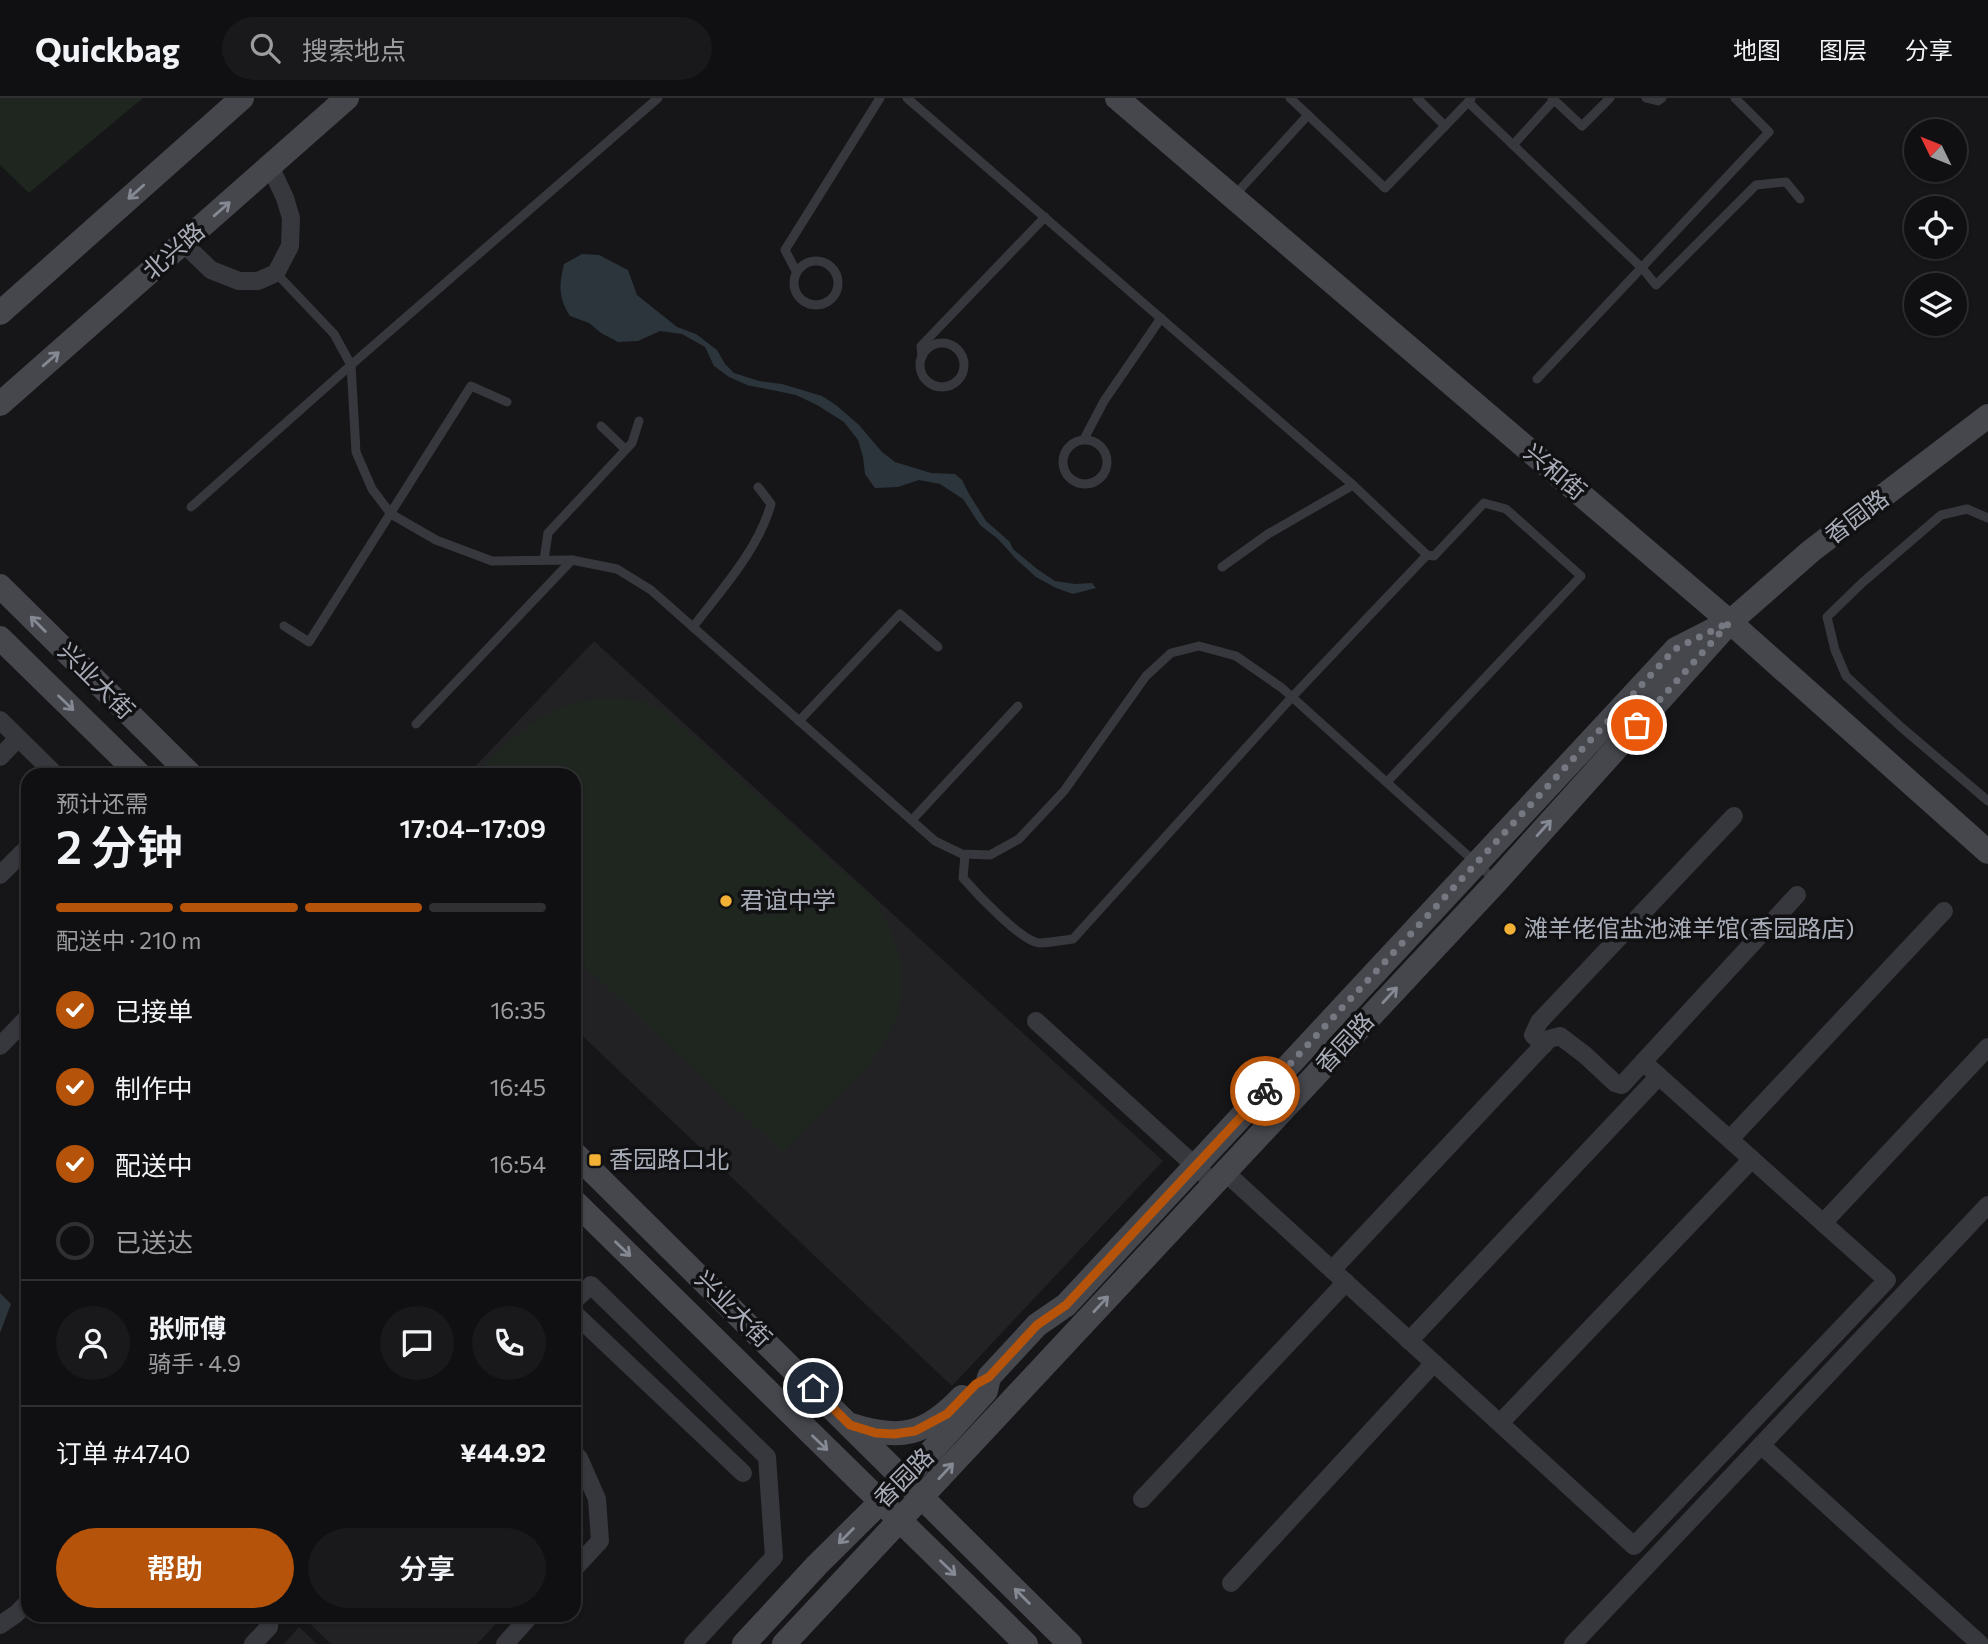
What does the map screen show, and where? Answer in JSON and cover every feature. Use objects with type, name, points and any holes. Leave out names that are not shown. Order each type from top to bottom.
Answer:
[{"type":"street","points":[[0,313],[242,98]]},
{"type":"street","name":"兴和街","points":[[1116,98],[1730,622],[1988,852]]},
{"type":"street","name":"北兴路","points":[[0,404],[270,166],[331,103]]},
{"type":"street","points":[[183,243],[211,270],[239,281],[258,281],[276,273],[290,246],[291,218],[270,166]]},
{"type":"street","name":"香园路","points":[[784,1644],[1497,881],[1730,622],[1811,551],[1988,416]]},
{"type":"street","name":"兴业大街","points":[[0,586],[184,768]]},
{"type":"street","name":"香园路","points":[[744,1644],[986,1391],[989,1377],[1037,1325],[1066,1305],[1675,649],[1730,622]]},
{"type":"street","name":"兴业大街","points":[[0,638],[133,768]]},
{"type":"street","points":[[0,720],[49,768]]},
{"type":"street","points":[[0,757],[18,738]]},
{"type":"street","points":[[1544,1045],[1533,1035],[1539,1022],[1734,816]]},
{"type":"street","points":[[0,875],[21,854]]},
{"type":"street","points":[[1142,1499],[1549,1039],[1560,1036],[1615,1083],[1622,1085],[1797,895]]},
{"type":"street","points":[[1730,1139],[1944,911]]},
{"type":"street","points":[[1036,1021],[1195,1166],[1219,1178],[1339,1276],[1634,1546],[1887,1280],[1643,1062]]},
{"type":"street","points":[[0,1046],[21,1024]]},
{"type":"street","points":[[1823,1223],[1988,1047]]},
{"type":"street","points":[[1409,1341],[1659,1076]]},
{"type":"street","points":[[1500,1423],[1752,1159]]},
{"type":"street","name":"兴业大街","points":[[581,1160],[1070,1644]]},
{"type":"street","name":"兴业大街","points":[[581,1208],[1026,1644]]},
{"type":"street","points":[[1573,1644],[1985,1214]]},
{"type":"street","points":[[581,1294],[591,1285],[768,1457],[774,1557],[693,1644]]},
{"type":"street","points":[[581,1320],[743,1473]]},
{"type":"street","points":[[1231,1583],[1434,1363]]},
{"type":"street","points":[[850,1425],[876,1433],[915,1431],[947,1414],[976,1384],[989,1377]]},
{"type":"street","points":[[1761,1446],[1980,1644]]},
{"type":"street","points":[[581,1463],[597,1499],[600,1541],[581,1561]]},
{"type":"street","points":[[0,1625],[21,1609]]},
{"type":"street","points":[[253,1644],[269,1627],[269,1622]]},
{"type":"street","points":[[505,1644],[525,1622]]},
{"type":"lane","points":[[191,507],[658,98]]},
{"type":"lane","points":[[796,271],[801,265],[815,260],[829,265],[837,276],[836,291],[820,305],[806,303],[800,299],[793,285],[796,271],[785,250],[880,98]]},
{"type":"lane","points":[[907,98],[1353,485],[1427,555],[1434,556],[1484,503],[1506,509],[1581,576],[1388,782]]},
{"type":"lane","points":[[1290,98],[1385,188],[1470,100],[1513,145],[1642,268],[1656,285],[1756,185],[1786,182],[1800,198]]},
{"type":"lane","points":[[1417,98],[1445,126]]},
{"type":"lane","points":[[1513,145],[1553,99],[1582,126],[1610,98]]},
{"type":"lane","points":[[1646,98],[1658,101],[1662,98]]},
{"type":"lane","points":[[1537,379],[1769,132],[1735,98]]},
{"type":"lane","points":[[1233,198],[1308,115]]},
{"type":"lane","points":[[922,357],[934,344],[949,344],[961,352],[965,366],[954,384],[947,387],[932,385],[922,375],[921,346],[1045,217]]},
{"type":"lane","points":[[276,273],[334,334],[351,365],[356,452],[372,489],[391,514],[436,540],[492,561],[572,560],[617,569],[651,590],[935,841],[965,855],[990,855],[1019,839],[1064,791],[1146,676],[1171,653],[1199,646],[1236,656],[1282,688],[1497,881]]},
{"type":"lane","points":[[1084,439],[1098,443],[1106,455],[1107,463],[1106,470],[1096,481],[1082,484],[1069,477],[1063,457],[1071,444],[1084,439],[1104,401],[1161,318]]},
{"type":"lane","points":[[284,626],[309,642],[471,386],[507,402]]},
{"type":"lane","points":[[544,559],[548,533],[632,443],[639,421]]},
{"type":"lane","points":[[601,426],[625,449]]},
{"type":"lane","points":[[1222,567],[1268,534],[1353,485]]},
{"type":"lane","points":[[693,627],[738,568],[765,522],[771,504],[758,487]]},
{"type":"lane","points":[[1988,518],[1967,509],[1941,515],[1827,617],[1835,650],[1846,676],[1988,801]]},
{"type":"lane","points":[[965,855],[963,878],[977,895],[1018,931],[1037,943],[1073,939],[1293,697],[1427,555]]},
{"type":"lane","points":[[416,724],[572,560]]},
{"type":"lane","points":[[799,721],[900,614],[938,647]]},
{"type":"lane","points":[[912,820],[1017,706]]},
{"type":"shaded area","points":[[0,98],[143,98],[29,193],[0,165]]},
{"type":"shaded area","points":[[582,254],[599,255],[628,270],[637,295],[677,327],[696,334],[717,350],[734,373],[822,396],[859,425],[882,452],[895,462],[931,473],[955,474],[962,480],[986,521],[1037,569],[1055,581],[1092,583],[1096,588],[1073,594],[1036,577],[980,525],[963,499],[940,484],[919,480],[898,487],[875,488],[865,474],[858,440],[844,422],[796,395],[747,385],[729,377],[714,366],[705,347],[682,334],[660,331],[638,341],[618,342],[589,323],[570,316],[562,297],[562,271],[564,264]]},
{"type":"shaded area","name":"君谊中学","points":[[594,641],[1163,1161],[952,1386],[581,1035],[581,768],[474,768]]},
{"type":"shaded area","points":[[608,698],[642,701],[668,714],[876,901],[896,943],[901,962],[902,991],[893,1027],[862,1071],[783,1153],[581,963],[581,768],[482,768],[534,722],[568,705]]},
{"type":"shaded area","points":[[0,1293],[11,1304],[0,1333]]},
{"type":"shaded area","points":[[308,1622],[497,1622],[477,1644],[331,1644]]},
{"type":"shaded area","points":[[299,1627],[317,1644],[284,1644]]},
{"type":"way so far","points":[[1265,1091],[1675,649],[1730,622],[1637,725]]},
{"type":"place","name":"君谊中学","points":[[726,901]]},
{"type":"place","name":"滩羊佬倌盐池滩羊馆(香园路店)","points":[[1510,929]]},
{"type":"place","name":"香园路口北","points":[[595,1160]]},
{"type":"route","points":[[813,1388],[850,1425],[876,1433],[915,1431],[947,1414],[976,1384],[989,1377],[1037,1325],[1066,1305],[1265,1091]]}]
